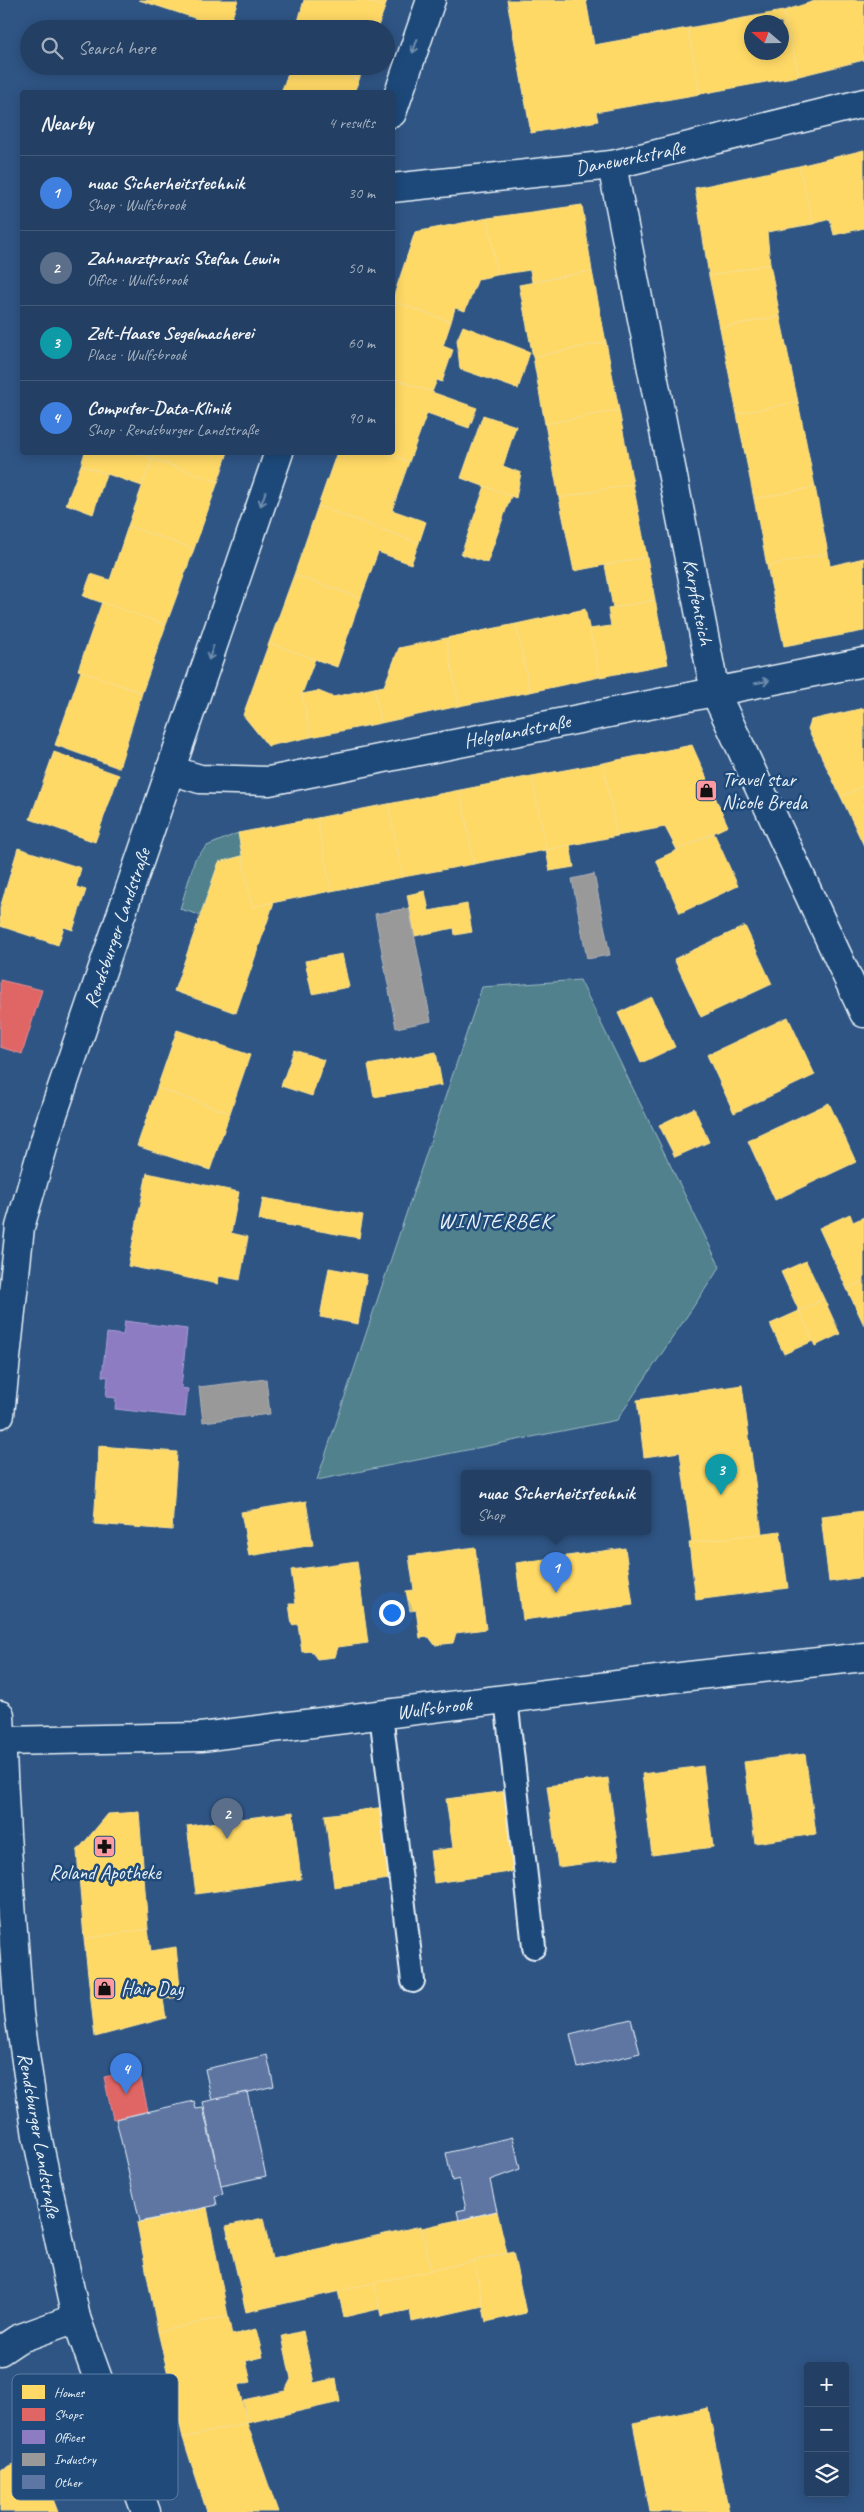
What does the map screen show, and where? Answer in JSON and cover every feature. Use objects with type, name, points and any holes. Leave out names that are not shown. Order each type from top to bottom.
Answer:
[{"type":"street","points":[[395,104],[431,0]]},
{"type":"street","name":"Danewerkstraße","points":[[395,188],[612,165],[864,103]]},
{"type":"street","name":"Karpfenteich","points":[[612,165],[715,692],[864,1013]]},
{"type":"street","name":"Rendsburger Landstraße","points":[[0,1414],[20,1227],[50,1123],[278,455]]},
{"type":"street","name":"Helgolandstraße","points":[[170,770],[200,779],[268,781],[864,662]]},
{"type":"street","name":"Wulfsbrook","points":[[2,1728],[201,1737],[864,1657]]},
{"type":"street","name":"Rendsburger Landstraße","points":[[2,1728],[8,1971],[19,2013],[37,2136],[76,2318],[96,2374]]},
{"type":"street","points":[[0,2351],[18,2339],[76,2318]]},
{"type":"street","name":"Rendsburger Landstraße","points":[[142,2500],[146,2512]]},
{"type":"lane","points":[[506,1699],[534,1947]]},
{"type":"lane","points":[[382,1714],[414,1981]]},
{"type":"green space","points":[[238,833],[242,856],[219,862],[200,915],[180,909],[195,859],[207,846]]},
{"type":"green space","points":[[580,980],[720,1267],[617,1420],[317,1480],[482,987]]},
{"type":"building: Homes","points":[[139,0],[238,0],[231,20],[200,20]]},
{"type":"building: Homes","points":[[304,0],[364,0],[385,7],[380,20],[298,20]]},
{"type":"building: Homes","points":[[364,0],[387,0],[385,7]]},
{"type":"building: Homes","points":[[507,0],[586,0],[594,45],[688,28],[700,94],[596,112],[598,121],[531,133]]},
{"type":"building: Homes","points":[[818,0],[864,0],[864,60],[799,76],[789,35],[789,15],[784,15],[783,11]]},
{"type":"building: Homes","points":[[783,11],[784,15],[761,15]]},
{"type":"building: Homes","points":[[744,18],[744,60],[789,60],[789,35],[799,76],[700,94],[688,28]]},
{"type":"building: Homes","points":[[288,75],[346,75],[359,80],[355,90],[282,90]]},
{"type":"building: Homes","points":[[346,75],[361,75],[359,80]]},
{"type":"building: Homes","points":[[864,150],[864,228],[834,235],[830,219],[813,224],[799,166]]},
{"type":"building: Homes","points":[[799,166],[813,224],[767,232],[770,264],[709,276],[695,188]]},
{"type":"building: Homes","points":[[582,205],[592,271],[532,282],[530,270],[497,275],[488,218]]},
{"type":"building: Homes","points":[[488,218],[497,275],[478,279],[465,311],[455,308],[451,322],[395,302],[395,292],[415,232]]},
{"type":"building: Homes","points":[[770,264],[780,316],[720,328],[709,276]]},
{"type":"building: Homes","points":[[592,271],[606,342],[533,357],[519,285]]},
{"type":"building: Homes","points":[[395,302],[451,322],[443,346],[453,350],[442,382],[437,380],[432,392],[395,379]]},
{"type":"building: Homes","points":[[780,316],[798,402],[737,414],[720,328]]},
{"type":"building: Homes","points":[[463,326],[530,352],[518,389],[460,369],[457,340]]},
{"type":"building: Homes","points":[[606,342],[619,410],[545,424],[533,357]]},
{"type":"building: Homes","points":[[395,379],[477,408],[469,428],[427,413],[409,462],[392,455],[395,455]]},
{"type":"building: Homes","points":[[798,402],[815,487],[754,499],[737,414]]},
{"type":"building: Homes","points":[[619,410],[633,484],[559,498],[545,424]]},
{"type":"building: Homes","points":[[483,415],[516,426],[503,466],[521,473],[516,498],[461,478]]},
{"type":"building: Homes","points":[[84,455],[142,455],[152,459],[142,486],[81,465]]},
{"type":"building: Homes","points":[[142,455],[154,455],[152,459]]},
{"type":"building: Homes","points":[[154,455],[227,455],[218,482],[152,459]]},
{"type":"building: Homes","points":[[336,455],[392,455],[409,462],[392,510],[426,522],[419,543],[318,506]]},
{"type":"building: Homes","points":[[152,459],[218,482],[194,549],[128,526]]},
{"type":"building: Homes","points":[[81,465],[106,474],[93,514],[66,504]]},
{"type":"building: Homes","points":[[633,484],[647,557],[574,571],[559,498]]},
{"type":"building: Homes","points":[[485,486],[511,496],[487,563],[461,554]]},
{"type":"building: Homes","points":[[815,487],[828,553],[767,566],[754,499]]},
{"type":"building: Homes","points":[[318,506],[419,543],[411,564],[378,552],[361,598],[294,575]]},
{"type":"building: Homes","points":[[128,526],[194,549],[166,625],[83,596],[91,574],[110,580]]},
{"type":"building: Homes","points":[[828,553],[830,566],[864,558],[864,631],[784,646],[767,566]]},
{"type":"building: Homes","points":[[647,557],[655,600],[613,608],[605,565]]},
{"type":"building: Homes","points":[[294,575],[361,598],[337,667],[269,643]]},
{"type":"building: Homes","points":[[655,600],[668,664],[600,677],[589,629],[611,626],[608,609]]},
{"type":"building: Homes","points":[[102,602],[166,625],[142,693],[78,670]]},
{"type":"building: Homes","points":[[585,609],[600,677],[530,692],[516,624]]},
{"type":"building: Homes","points":[[516,624],[530,692],[459,706],[446,638]]},
{"type":"building: Homes","points":[[446,638],[459,706],[381,723],[374,688],[384,686],[399,648]]},
{"type":"building: Homes","points":[[269,643],[315,659],[302,694],[311,737],[268,746],[243,715]]},
{"type":"building: Homes","points":[[81,671],[142,693],[119,768],[55,745]]},
{"type":"building: Homes","points":[[374,688],[381,723],[311,737],[302,694],[318,691],[333,697]]},
{"type":"building: Homes","points":[[864,708],[864,786],[841,797],[808,729],[811,720]]},
{"type":"building: Homes","points":[[692,745],[728,826],[677,850],[665,827],[617,836],[603,763]]},
{"type":"building: Homes","points":[[54,752],[119,775],[95,842],[30,819]]},
{"type":"building: Homes","points":[[603,763],[617,836],[546,850],[532,776]]},
{"type":"building: Homes","points":[[532,776],[546,850],[474,864],[460,790]]},
{"type":"building: Homes","points":[[864,786],[864,846],[841,797]]},
{"type":"building: Homes","points":[[460,790],[474,864],[403,877],[388,804]]},
{"type":"building: Homes","points":[[388,804],[403,877],[331,891],[317,818]]},
{"type":"building: Homes","points":[[317,818],[331,891],[252,907],[238,833]]},
{"type":"building: Homes","points":[[714,833],[738,886],[680,913],[656,860]]},
{"type":"building: Homes","points":[[570,845],[574,867],[550,871],[546,850]]},
{"type":"building: Homes","points":[[18,848],[81,868],[76,887],[86,890],[73,930],[64,927],[58,945],[0,926],[0,908]]},
{"type":"building: Homes","points":[[242,856],[252,907],[274,902],[236,1013],[174,991],[219,862]]},
{"type":"building: Homes","points":[[425,891],[429,911],[467,904],[472,932],[455,935],[454,928],[415,936],[407,895]]},
{"type":"building: Homes","points":[[745,926],[772,984],[701,1017],[674,959]]},
{"type":"building: Homes","points":[[342,954],[349,987],[312,994],[305,961]]},
{"type":"building: Homes","points":[[652,997],[675,1047],[641,1063],[618,1013]]},
{"type":"building: Homes","points":[[788,1017],[815,1075],[734,1113],[707,1055]]},
{"type":"building: Homes","points":[[177,1030],[250,1055],[230,1113],[157,1088]]},
{"type":"building: Homes","points":[[294,1050],[324,1060],[312,1096],[281,1086]]},
{"type":"building: Homes","points":[[436,1052],[442,1085],[374,1097],[368,1065]]},
{"type":"building: Homes","points":[[157,1088],[230,1113],[210,1170],[137,1146]]},
{"type":"building: Homes","points":[[829,1103],[856,1162],[775,1200],[748,1141]]},
{"type":"building: Homes","points":[[694,1108],[709,1142],[675,1157],[659,1125]]},
{"type":"building: Homes","points":[[147,1173],[239,1192],[231,1233],[248,1237],[240,1280],[219,1276],[218,1284],[128,1266]]},
{"type":"building: Homes","points":[[263,1198],[363,1215],[359,1238],[259,1220]]},
{"type":"building: Homes","points":[[850,1214],[853,1222],[864,1217],[864,1281],[847,1289],[819,1228]]},
{"type":"building: Homes","points":[[806,1261],[824,1299],[799,1311],[781,1272]]},
{"type":"building: Homes","points":[[329,1268],[367,1275],[358,1324],[320,1317]]},
{"type":"building: Homes","points":[[864,1281],[864,1325],[847,1289]]},
{"type":"building: Homes","points":[[824,1299],[840,1334],[815,1346],[799,1311]]},
{"type":"building: Homes","points":[[799,1311],[813,1341],[784,1354],[770,1324]]},
{"type":"building: Homes","points":[[742,1385],[762,1534],[692,1543],[680,1452],[644,1457],[637,1400]]},
{"type":"building: Homes","points":[[99,1446],[177,1452],[172,1530],[94,1524]]},
{"type":"building: Homes","points":[[306,1501],[313,1545],[249,1556],[241,1512]]},
{"type":"building: Homes","points":[[864,1511],[864,1577],[829,1582],[821,1516]]},
{"type":"building: Homes","points":[[780,1531],[788,1588],[696,1600],[689,1543]]},
{"type":"building: Homes","points":[[475,1547],[486,1629],[456,1633],[453,1643],[435,1645],[429,1637],[420,1638],[416,1610],[410,1611],[406,1591],[414,1590],[409,1556]]},
{"type":"building: Homes","points":[[625,1548],[633,1605],[523,1620],[516,1563]]},
{"type":"building: Homes","points":[[357,1561],[368,1643],[338,1647],[335,1657],[317,1659],[311,1651],[302,1652],[298,1624],[292,1625],[289,1604],[296,1604],[291,1570]]},
{"type":"building: Homes","points":[[805,1754],[816,1834],[755,1843],[744,1762]]},
{"type":"building: Homes","points":[[703,1766],[713,1847],[652,1855],[642,1774]]},
{"type":"building: Homes","points":[[608,1778],[619,1859],[558,1867],[547,1786]]},
{"type":"building: Homes","points":[[507,1791],[517,1871],[434,1883],[430,1851],[453,1848],[446,1799]]},
{"type":"building: Homes","points":[[385,1807],[396,1878],[334,1887],[325,1815]]},
{"type":"building: Homes","points":[[139,1812],[148,1929],[84,1939],[77,1851],[108,1814]]},
{"type":"building: Homes","points":[[293,1812],[301,1879],[196,1894],[187,1826]]},
{"type":"building: Homes","points":[[148,1929],[151,1951],[176,1947],[181,1997],[163,1999],[166,2018],[95,2037],[84,1939]]},
{"type":"building: Homes","points":[[207,2207],[228,2316],[158,2332],[137,2223]]},
{"type":"building: Homes","points":[[497,2211],[507,2253],[431,2271],[422,2228]]},
{"type":"building: Homes","points":[[263,2218],[272,2259],[421,2226],[431,2271],[246,2312],[226,2226]]},
{"type":"building: Homes","points":[[513,2252],[526,2313],[486,2322],[474,2261]]},
{"type":"building: Homes","points":[[474,2261],[483,2306],[412,2322],[410,2310],[381,2316],[374,2283]]},
{"type":"building: Homes","points":[[374,2283],[379,2309],[344,2317],[338,2291]]},
{"type":"building: Homes","points":[[228,2316],[232,2335],[256,2329],[263,2357],[246,2361],[251,2382],[238,2385],[247,2423],[183,2438],[178,2417],[178,2374],[168,2374],[158,2332]]},
{"type":"building: Homes","points":[[303,2331],[314,2383],[336,2378],[340,2402],[247,2423],[243,2400],[285,2391],[291,2379],[282,2336]]},
{"type":"building: Homes","points":[[708,2408],[729,2512],[650,2512],[633,2423]]},
{"type":"building: Homes","points":[[247,2423],[278,2512],[207,2512],[183,2438]]},
{"type":"building: Homes","points":[[12,2465],[12,2500],[53,2500],[58,2512],[0,2512],[0,2470]]},
{"type":"building: Shops","points":[[0,980],[42,990],[22,1054],[0,1047]]},
{"type":"building: Shops","points":[[139,2070],[148,2111],[113,2119],[104,2077]]},
{"type":"building: Offices","points":[[125,1321],[187,1329],[181,1388],[188,1389],[185,1417],[115,1409],[116,1398],[106,1397],[108,1377],[102,1376],[107,1333],[123,1335]]},
{"type":"building: Industry","points":[[594,874],[610,955],[587,959],[572,879]]},
{"type":"building: Industry","points":[[409,908],[431,1021],[396,1028],[375,914]]},
{"type":"building: Industry","points":[[266,1379],[270,1414],[203,1422],[199,1387]]},
{"type":"building: Other","points":[[631,2019],[640,2053],[578,2068],[570,2034]]},
{"type":"building: Other","points":[[267,2055],[274,2086],[212,2101],[205,2069]]},
{"type":"building: Other","points":[[247,2092],[266,2176],[221,2186],[203,2102]]},
{"type":"building: Other","points":[[194,2101],[196,2109],[203,2108],[223,2194],[215,2196],[217,2205],[140,2222],[116,2119]]},
{"type":"building: Other","points":[[513,2137],[520,2169],[490,2180],[497,2211],[459,2220],[457,2211],[466,2209],[459,2179],[452,2181],[446,2153]]},
{"type":"place","name":"Travel star Nicole Breda","points":[[706,791]]},
{"type":"place","name":"Zelt-Haase Segelmacherei","points":[[721,1495]]},
{"type":"place","name":"nuac Sicherheitstechnik","points":[[556,1593]]},
{"type":"place","name":"Zahnarztpraxis Stefan Lewin","points":[[227,1839]]},
{"type":"place","name":"Roland Apotheke","points":[[105,1846]]},
{"type":"place","name":"Hair Day","points":[[105,1988]]},
{"type":"place","name":"Computer-Data-Klinik","points":[[126,2094]]},
{"type":"district","name":"WINTERBEK","points":[[495,1221]]}]
